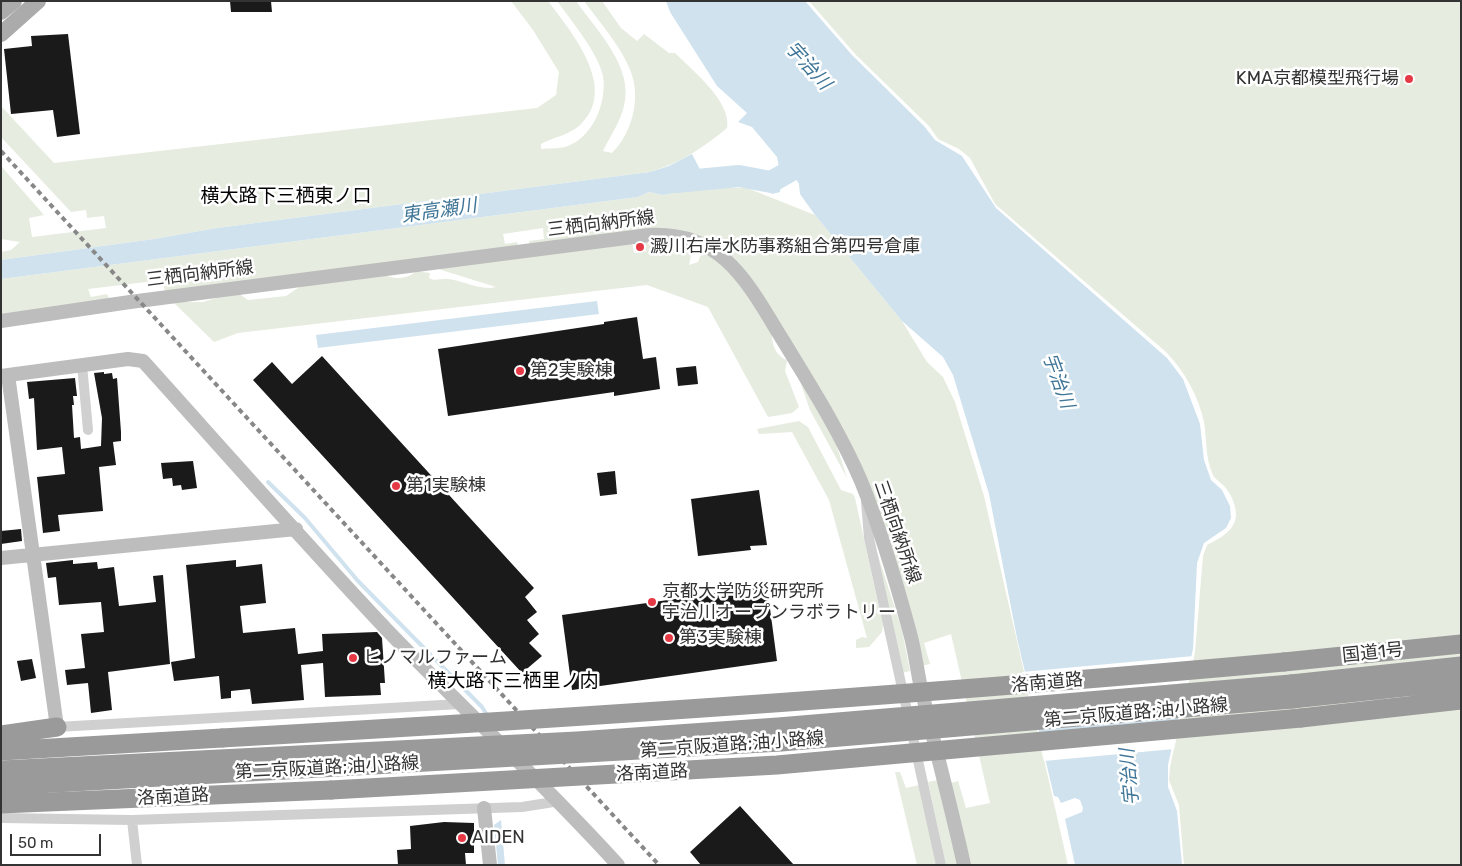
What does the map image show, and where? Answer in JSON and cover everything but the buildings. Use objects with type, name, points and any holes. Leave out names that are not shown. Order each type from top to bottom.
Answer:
[{"type":"highway","name":"国道1号","points":[[1284,662],[1461,644]]},
{"type":"highway","name":"洛南道路","points":[[1,751],[774,704],[1078,681],[1284,662]]},
{"type":"highway","name":"第二京阪道路;油小路線","points":[[1,770],[576,741],[778,728],[1291,684],[1461,666]]},
{"type":"highway","name":"第二京阪道路;油小路線","points":[[1,786],[781,742],[1292,699],[1461,681]]},
{"type":"highway","name":"洛南道路","points":[[1,804],[331,790],[777,765],[1301,718],[1461,700]]},
{"type":"highway","points":[[1,735],[57,726]]},
{"type":"main road","points":[[1,12],[14,1]]},
{"type":"main road","points":[[1,34],[38,1]]},
{"type":"street","name":"三栖向納所線","points":[[1,321],[130,302],[649,235],[684,237],[710,247],[737,270],[827,412],[866,494],[884,543],[910,634],[917,673],[964,865]]},
{"type":"street","points":[[460,704],[57,726],[5,376],[128,359],[143,361],[387,629],[460,704],[560,801],[618,865]]},
{"type":"street","points":[[82,365],[88,430]]},
{"type":"street","points":[[866,494],[869,538],[941,865]]},
{"type":"street","points":[[1,558],[296,529]]},
{"type":"street","points":[[1,818],[132,820],[522,807],[560,801]]},
{"type":"street","points":[[484,808],[490,865]]},
{"type":"street","points":[[132,820],[137,865]]},
{"type":"shaded area","points":[[511,1],[548,1],[579,45],[594,79],[595,95],[590,111],[579,126],[570,132],[541,144],[541,149],[565,147],[577,141],[592,126],[597,117],[603,96],[603,76],[596,58],[557,1],[576,1],[612,50],[624,77],[626,92],[624,106],[603,151],[612,153],[625,136],[635,104],[634,82],[622,53],[584,1],[602,1],[621,28],[637,41],[644,34],[669,53],[675,53],[700,77],[717,97],[727,118],[727,128],[691,154],[650,172],[217,228],[154,239],[1,260],[1,252],[11,250],[20,242],[1,239],[1,166],[44,215],[29,218],[32,237],[106,228],[104,216],[87,218],[86,210],[71,212],[1,137],[1,106],[54,163],[537,108],[556,95],[559,72],[533,30]]},
{"type":"shaded area","points":[[809,1],[1461,1],[1461,865],[1184,865],[1179,805],[1169,780],[1170,767],[1195,652],[1203,556],[1207,545],[1227,532],[1233,525],[1236,517],[1232,497],[1210,469],[1204,422],[1194,393],[1185,376],[1166,352],[995,204],[970,158],[959,149],[938,139],[929,126],[856,55]]},
{"type":"shaded area","points":[[709,187],[747,188],[815,215],[902,321],[927,362],[943,377],[955,402],[984,496],[1068,865],[969,865],[951,783],[958,781],[966,808],[990,803],[951,634],[924,643],[930,664],[921,666],[881,522],[763,300],[693,236],[530,247],[529,241],[544,239],[543,228],[503,234],[505,244],[517,242],[520,250],[165,293],[163,280],[88,289],[91,297],[107,294],[110,300],[1,316],[1,279],[638,197],[649,192],[663,195]]},
{"type":"shaded area","points":[[645,240],[651,240],[658,245],[667,247],[683,243],[693,246],[689,265],[698,262],[703,249],[730,270],[772,331],[772,340],[777,352],[787,360],[785,371],[799,407],[792,413],[768,417],[708,307],[647,285],[238,333],[214,342],[173,302],[203,302],[233,293],[238,293],[248,300],[286,296],[301,286],[385,275],[401,278],[409,276],[416,271],[430,273],[429,278],[434,280],[448,279],[478,287],[490,288],[496,287],[432,267],[632,242],[634,253],[646,251]]},
{"type":"shaded area","points":[[794,364],[832,431],[847,478],[810,410]]},
{"type":"shaded area","points":[[799,421],[808,427],[841,490],[853,494],[855,498],[883,625],[882,632],[869,647],[856,648],[856,640],[862,637],[867,638],[829,500],[792,432],[759,434],[757,429]]},
{"type":"shaded area","points":[[875,546],[902,630],[910,671],[902,673]]},
{"type":"shaded area","points":[[895,772],[900,772],[906,788],[919,785],[937,865],[917,865]]},
{"type":"shaded area","points":[[938,780],[958,865],[946,865],[928,782]]},
{"type":"water","name":"宇治川","points":[[666,1],[805,1],[852,55],[924,126],[935,140],[962,156],[996,208],[1167,358],[1183,379],[1200,424],[1204,460],[1211,480],[1222,490],[1230,506],[1231,518],[1226,528],[1204,543],[1197,563],[1193,649],[1168,765],[1168,787],[1177,811],[1182,865],[1075,865],[1065,819],[1082,812],[1083,808],[1080,800],[1075,798],[1061,803],[1058,797],[1054,796],[1017,638],[989,494],[953,375],[943,357],[902,321],[815,215],[800,194],[799,184],[796,179],[781,184],[780,192],[772,194],[765,185],[767,175],[779,167],[777,157],[752,127],[738,122],[747,113],[717,86],[670,12]]},
{"type":"water","points":[[692,154],[709,187],[663,195],[649,192],[638,197],[1,279],[1,260],[154,239],[217,228],[650,172],[669,166]]},
{"type":"water","points":[[597,301],[599,314],[318,348],[316,335]]},
{"type":"water","points":[[501,820],[505,865],[498,865],[494,825]]},
{"type":"pier","points":[[1194,656],[1188,683],[1029,698],[1022,672]]},
{"type":"pier","points":[[1180,721],[1174,749],[1044,761],[1037,734]]},
{"type":"waterway","name":"東高瀬川","points":[[676,182],[739,176],[771,182],[792,170]]},
{"type":"waterway","points":[[268,482],[305,518],[358,581],[482,707],[487,715]]},
{"type":"railway","points":[[1,151],[659,865]]},
{"type":"place","name":"KMA京都模型飛行場","points":[[1409,79]]},
{"type":"place","name":"澱川右岸水防事務組合第四号倉庫","points":[[640,247]]},
{"type":"place","name":"第2実験棟","points":[[520,371]]},
{"type":"place","name":"第1実験棟","points":[[396,486]]},
{"type":"place","name":"京都大学防災研究所 宇治川オープンラボラトリー","points":[[652,602]]},
{"type":"place","name":"第3実験棟","points":[[669,638]]},
{"type":"place","name":"ヒノマルファーム","points":[[353,658]]},
{"type":"place","name":"AIDEN","points":[[462,838]]},
{"type":"district","name":"横大路下三栖東ノ口","points":[[286,197]]},
{"type":"district","name":"横大路下三栖里ノ内","points":[[513,682]]}]
